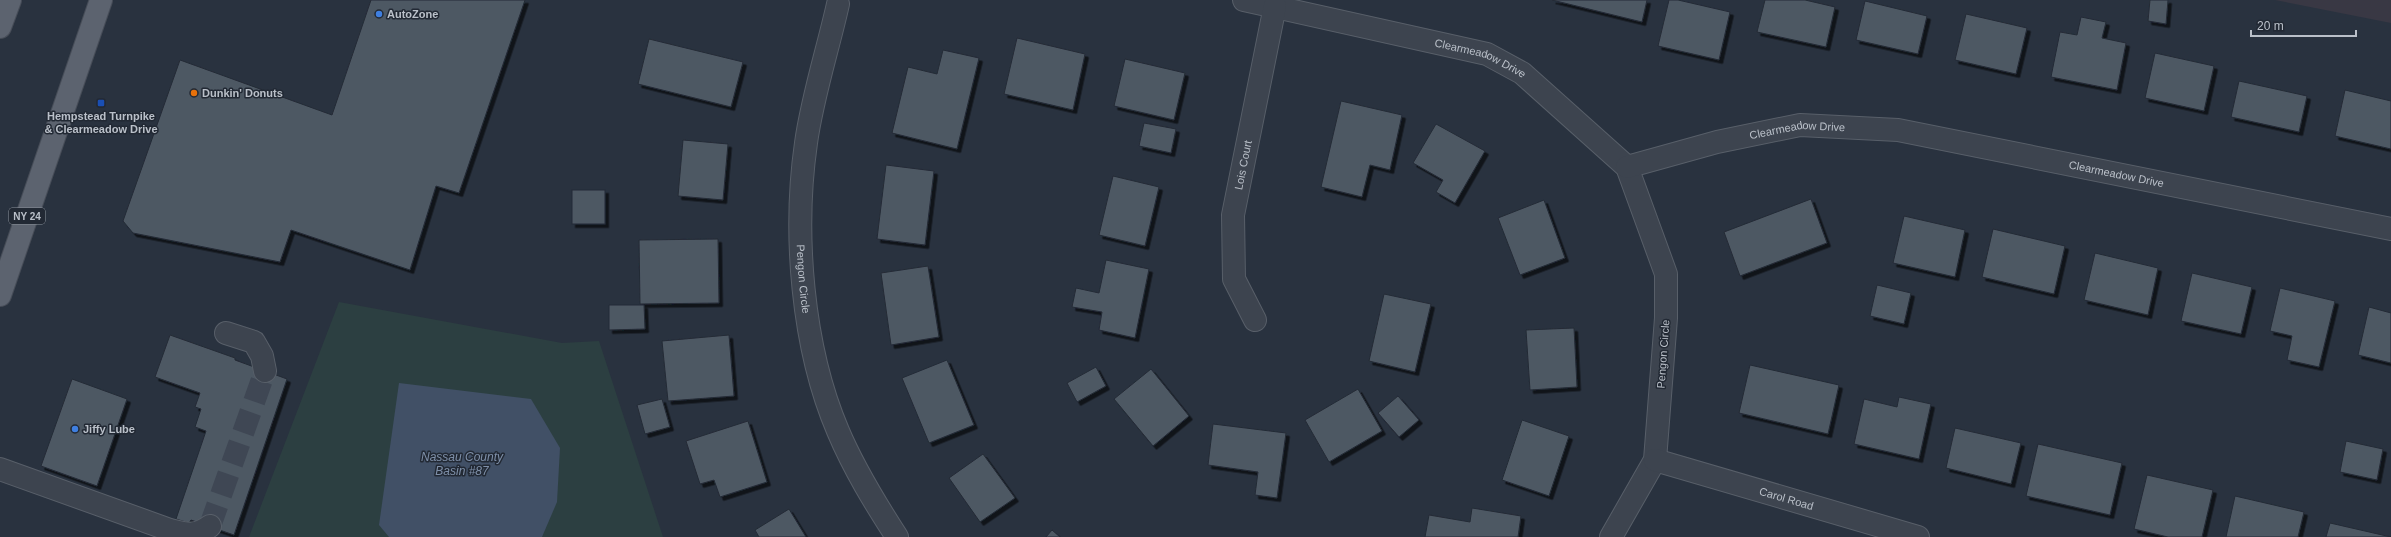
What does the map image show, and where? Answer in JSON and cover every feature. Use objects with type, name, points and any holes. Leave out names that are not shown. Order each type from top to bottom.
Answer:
[{"type":"main road","points":[[0,27],[10,0]]},
{"type":"main road","name":"NY 24","points":[[0,294],[101,0]]},
{"type":"street","name":"Clearmeadow Drive","points":[[1244,0],[1486,54],[1522,73],[1627,167],[1717,142],[1800,125],[1898,130],[2391,229]]},
{"type":"street","name":"Pengon Circle","points":[[837,1],[806,141],[800,193],[804,306],[823,390],[838,431],[869,494],[897,537]]},
{"type":"street","name":"Lois Court","points":[[1255,320],[1234,279],[1233,215],[1275,6]]},
{"type":"street","name":"Pengon Circle","points":[[1611,537],[1655,460],[1666,318],[1666,274],[1627,167]]},
{"type":"street","points":[[226,333],[254,342],[262,356],[265,371]]},
{"type":"street","name":"Carol Road","points":[[1655,460],[1918,537]]},
{"type":"street","points":[[0,469],[170,530],[190,535],[201,534],[210,526]]},
{"type":"shaded area","points":[[2275,0],[2391,0],[2391,23]]},
{"type":"shaded area","points":[[339,302],[562,343],[599,341],[663,537],[249,537]]},
{"type":"water","name":"Nassau County Basin #87","points":[[399,383],[531,399],[560,448],[557,502],[542,537],[389,537],[379,525]]},
{"type":"building","points":[[371,0],[525,0],[459,193],[436,186],[410,270],[291,230],[280,262],[133,233],[123,221],[180,60],[332,115]]},
{"type":"building","points":[[1552,0],[1647,0],[1642,22]]},
{"type":"building","points":[[1669,0],[1678,0],[1730,12],[1719,60],[1658,46]]},
{"type":"building","points":[[1765,0],[1805,0],[1835,7],[1826,47],[1757,32]]},
{"type":"building","points":[[2150,0],[2168,0],[2166,24],[2148,21]]},
{"type":"building","points":[[1865,1],[1927,16],[1918,54],[1856,40]]},
{"type":"building","points":[[1966,14],[2027,28],[2016,74],[1955,60]]},
{"type":"building","points":[[2081,17],[2106,22],[2102,38],[2126,43],[2117,90],[2051,77],[2060,32],[2077,35]]},
{"type":"building","points":[[1017,38],[1085,54],[1073,110],[1004,94]]},
{"type":"building","points":[[649,39],[743,62],[731,107],[638,84]]},
{"type":"building","points":[[943,50],[979,58],[957,149],[892,133],[908,67],[937,74]]},
{"type":"building","points":[[2155,53],[2214,66],[2204,111],[2145,98]]},
{"type":"building","points":[[1125,59],[1185,73],[1174,120],[1114,106]]},
{"type":"building","points":[[2239,81],[2307,96],[2299,132],[2231,117]]},
{"type":"building","points":[[2345,90],[2391,101],[2391,149],[2335,136]]},
{"type":"building","points":[[1341,101],[1402,115],[1390,170],[1370,165],[1362,197],[1321,187]]},
{"type":"building","points":[[1144,123],[1176,129],[1171,153],[1139,146]]},
{"type":"building","points":[[1436,124],[1485,151],[1455,203],[1436,192],[1443,180],[1413,163]]},
{"type":"building","points":[[683,140],[728,144],[723,200],[678,196]]},
{"type":"building","points":[[886,165],[934,171],[925,245],[877,239]]},
{"type":"building","points":[[1113,176],[1159,187],[1145,246],[1099,235]]},
{"type":"building","points":[[572,190],[605,190],[605,224],[572,224]]},
{"type":"building","points":[[1811,199],[1827,243],[1740,276],[1724,232]]},
{"type":"building","points":[[1544,200],[1565,258],[1520,275],[1498,218]]},
{"type":"building","points":[[1904,216],[1965,230],[1955,277],[1893,263]]},
{"type":"building","points":[[1993,229],[2065,246],[2054,294],[1982,277]]},
{"type":"building","points":[[718,239],[719,303],[640,304],[639,240]]},
{"type":"building","points":[[2095,253],[2158,268],[2148,315],[2084,300]]},
{"type":"building","points":[[1106,260],[1149,269],[1135,338],[1099,330],[1102,312],[1072,307],[1076,288],[1099,293]]},
{"type":"building","points":[[928,266],[939,337],[891,345],[881,273]]},
{"type":"building","points":[[2192,273],[2252,287],[2241,334],[2181,321]]},
{"type":"building","points":[[1877,285],[1911,293],[1904,324],[1870,316]]},
{"type":"building","points":[[2280,288],[2335,301],[2319,367],[2287,360],[2292,336],[2270,331]]},
{"type":"building","points":[[1384,294],[1431,304],[1415,372],[1369,361]]},
{"type":"building","points":[[609,305],[644,305],[645,329],[609,330]]},
{"type":"building","points":[[2369,307],[2391,313],[2391,363],[2358,355]]},
{"type":"building","points":[[1574,328],[1577,387],[1530,390],[1526,330]]},
{"type":"building","points":[[170,335],[235,358],[235,360],[287,379],[234,535],[191,520],[189,523],[176,519],[206,431],[195,427],[201,409],[195,407],[200,393],[155,377]]},
{"type":"building","points":[[729,335],[734,396],[668,401],[662,341]]},
{"type":"building","points":[[947,360],[974,425],[929,443],[902,378]]},
{"type":"building","points":[[1750,365],[1839,385],[1828,434],[1739,413]]},
{"type":"building","points":[[1096,367],[1106,386],[1077,402],[1067,383]]},
{"type":"building","points":[[1151,369],[1189,416],[1153,446],[1114,399]]},
{"type":"building","points":[[72,379],[127,399],[97,486],[41,466]]},
{"type":"building","points":[[1358,389],[1382,431],[1329,462],[1305,420]]},
{"type":"building","points":[[1398,396],[1419,420],[1399,437],[1378,413]]},
{"type":"building","points":[[1899,397],[1931,404],[1919,459],[1854,444],[1864,399],[1897,407]]},
{"type":"building","points":[[662,399],[670,427],[645,434],[637,405]]},
{"type":"building","points":[[1522,420],[1569,436],[1549,496],[1502,480]]},
{"type":"building","points":[[748,421],[767,482],[720,497],[714,480],[700,484],[686,441]]},
{"type":"building","points":[[1213,424],[1286,433],[1277,498],[1255,495],[1258,472],[1208,465]]},
{"type":"building","points":[[1955,428],[2021,443],[2011,484],[1946,468]]},
{"type":"building","points":[[2346,441],[2383,449],[2377,480],[2340,472]]},
{"type":"building","points":[[2038,444],[2122,463],[2110,515],[2026,496]]},
{"type":"building","points":[[983,454],[1015,498],[980,522],[949,478]]},
{"type":"building","points":[[2147,475],[2213,490],[2202,537],[2168,537],[2134,529]]},
{"type":"building","points":[[2235,496],[2304,512],[2298,537],[2226,537]]},
{"type":"building","points":[[1472,508],[1521,516],[1518,537],[1425,537],[1429,515],[1470,522]]},
{"type":"building","points":[[789,509],[806,537],[759,537],[755,530]]},
{"type":"building","points":[[2330,523],[2391,537],[2326,537]]},
{"type":"building","points":[[1052,530],[1060,537],[1046,537]]},
{"type":"tunnel","points":[[210,526],[265,371]]},
{"type":"place","name":"AutoZone","points":[[379,14]]},
{"type":"place","name":"Dunkin' Donuts","points":[[194,93]]},
{"type":"place","name":"Hempstead Turnpike & Clearmeadow Drive","points":[[101,103]]},
{"type":"place","name":"Jiffy Lube","points":[[75,429]]}]
